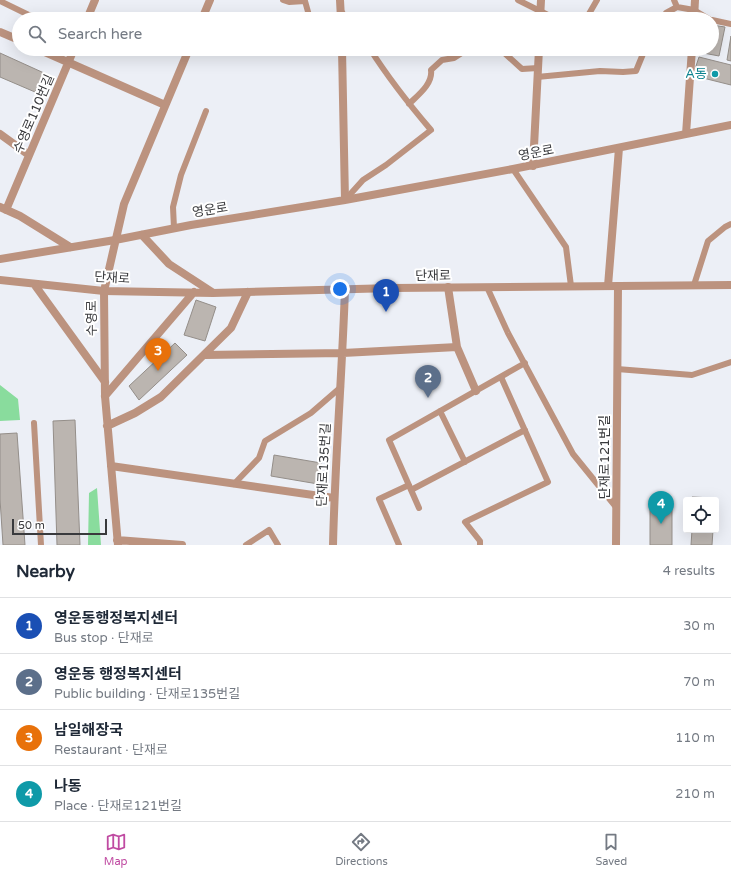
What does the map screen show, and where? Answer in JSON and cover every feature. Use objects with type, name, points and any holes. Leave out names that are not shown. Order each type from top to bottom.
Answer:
[{"type":"street","points":[[90,12],[94,0]]},
{"type":"street","points":[[205,12],[210,0]]},
{"type":"street","points":[[340,0],[341,12]]},
{"type":"street","points":[[540,12],[541,0]]},
{"type":"street","points":[[694,10],[695,0]]},
{"type":"street","points":[[0,32],[12,37]]},
{"type":"street","points":[[54,56],[165,105]]},
{"type":"street","name":"수영로110번길","points":[[3,208],[29,155],[71,56]]},
{"type":"street","name":"수영로","points":[[182,545],[118,542],[105,396],[104,291],[124,204],[186,56]]},
{"type":"street","points":[[342,56],[345,200]]},
{"type":"street","points":[[533,166],[538,56]]},
{"type":"street","points":[[686,134],[692,56]]},
{"type":"street","name":"영운로","points":[[0,259],[514,170],[731,125]]},
{"type":"street","points":[[0,134],[29,155]]},
{"type":"street","points":[[608,286],[619,148]]},
{"type":"street","points":[[3,208],[20,216],[70,247]]},
{"type":"street","points":[[142,235],[169,264],[213,293]]},
{"type":"street","name":"단재로","points":[[0,280],[104,291],[213,293],[345,289],[731,285]]},
{"type":"street","points":[[34,284],[105,382]]},
{"type":"street","name":"단재로121번길","points":[[616,545],[618,286]]},
{"type":"street","points":[[448,288],[457,347],[476,391]]},
{"type":"street","name":"단재로135번길","points":[[333,545],[334,498],[345,289]]},
{"type":"street","points":[[105,396],[194,292]]},
{"type":"street","points":[[107,426],[135,413],[161,397],[231,328],[248,292]]},
{"type":"street","points":[[205,355],[342,353],[457,347]]},
{"type":"street","points":[[111,466],[334,498]]},
{"type":"lane","points":[[283,0],[289,2],[305,1],[308,12]]},
{"type":"lane","points":[[518,0],[536,12]]},
{"type":"lane","points":[[590,12],[596,0]]},
{"type":"lane","points":[[674,0],[677,7]]},
{"type":"lane","points":[[0,2],[22,12]]},
{"type":"lane","points":[[668,12],[677,7],[697,12]]},
{"type":"lane","points":[[719,22],[731,24]]},
{"type":"lane","points":[[345,200],[363,180],[386,165],[432,130],[389,79],[374,56]]},
{"type":"lane","points":[[409,104],[426,87],[432,76],[431,70],[442,60],[457,56]]},
{"type":"lane","points":[[508,56],[522,69],[538,68]]},
{"type":"lane","points":[[537,77],[600,71],[636,71],[642,56]]},
{"type":"lane","name":"영운로","points":[[174,228],[173,207],[181,175],[206,111]]},
{"type":"lane","points":[[514,170],[566,247],[571,286]]},
{"type":"lane","points":[[694,285],[708,241],[731,224]]},
{"type":"lane","points":[[486,287],[524,363],[573,454],[616,507]]},
{"type":"lane","points":[[617,370],[692,375],[731,362]]},
{"type":"lane","points":[[419,508],[389,440],[524,363]]},
{"type":"lane","points":[[480,545],[480,541],[465,522],[548,482],[501,377]]},
{"type":"lane","name":"단재로135번길","points":[[234,484],[259,458],[265,441],[311,413],[341,387]]},
{"type":"lane","points":[[440,411],[465,462]]},
{"type":"lane","points":[[34,423],[41,545]]},
{"type":"lane","points":[[399,545],[379,499],[410,487],[465,462],[525,430]]},
{"type":"lane","points":[[246,545],[269,530],[278,545]]},
{"type":"green space","points":[[0,385],[18,399],[20,420],[0,421]]},
{"type":"green space","points":[[97,488],[101,545],[88,545],[89,493]]},
{"type":"building","points":[[719,26],[725,27],[719,56]]},
{"type":"building","points":[[731,36],[731,61],[727,60]]},
{"type":"building","points":[[0,53],[44,73],[35,92],[0,77]]},
{"type":"building","name":"A동","points":[[699,57],[731,65],[731,85],[699,77],[701,71],[695,69]]},
{"type":"building","points":[[196,300],[216,307],[205,341],[184,335]]},
{"type":"building","points":[[175,343],[187,355],[139,400],[129,386]]},
{"type":"building","points":[[75,420],[80,545],[57,545],[53,421]]},
{"type":"building","points":[[17,433],[25,545],[3,545],[0,499],[0,434]]},
{"type":"building","points":[[274,455],[321,463],[318,484],[271,476]]},
{"type":"building","points":[[650,502],[672,502],[672,545],[650,545]]},
{"type":"building","points":[[692,533],[713,533],[712,545],[691,545]]},
{"type":"place","name":"A동","points":[[715,74]]},
{"type":"place","name":"영운동행정복지센터","points":[[386,312]]},
{"type":"place","name":"남일해장국","points":[[158,371]]},
{"type":"place","name":"영운동 행정복지센터","points":[[428,398]]},
{"type":"place","name":"나동","points":[[661,524]]}]
